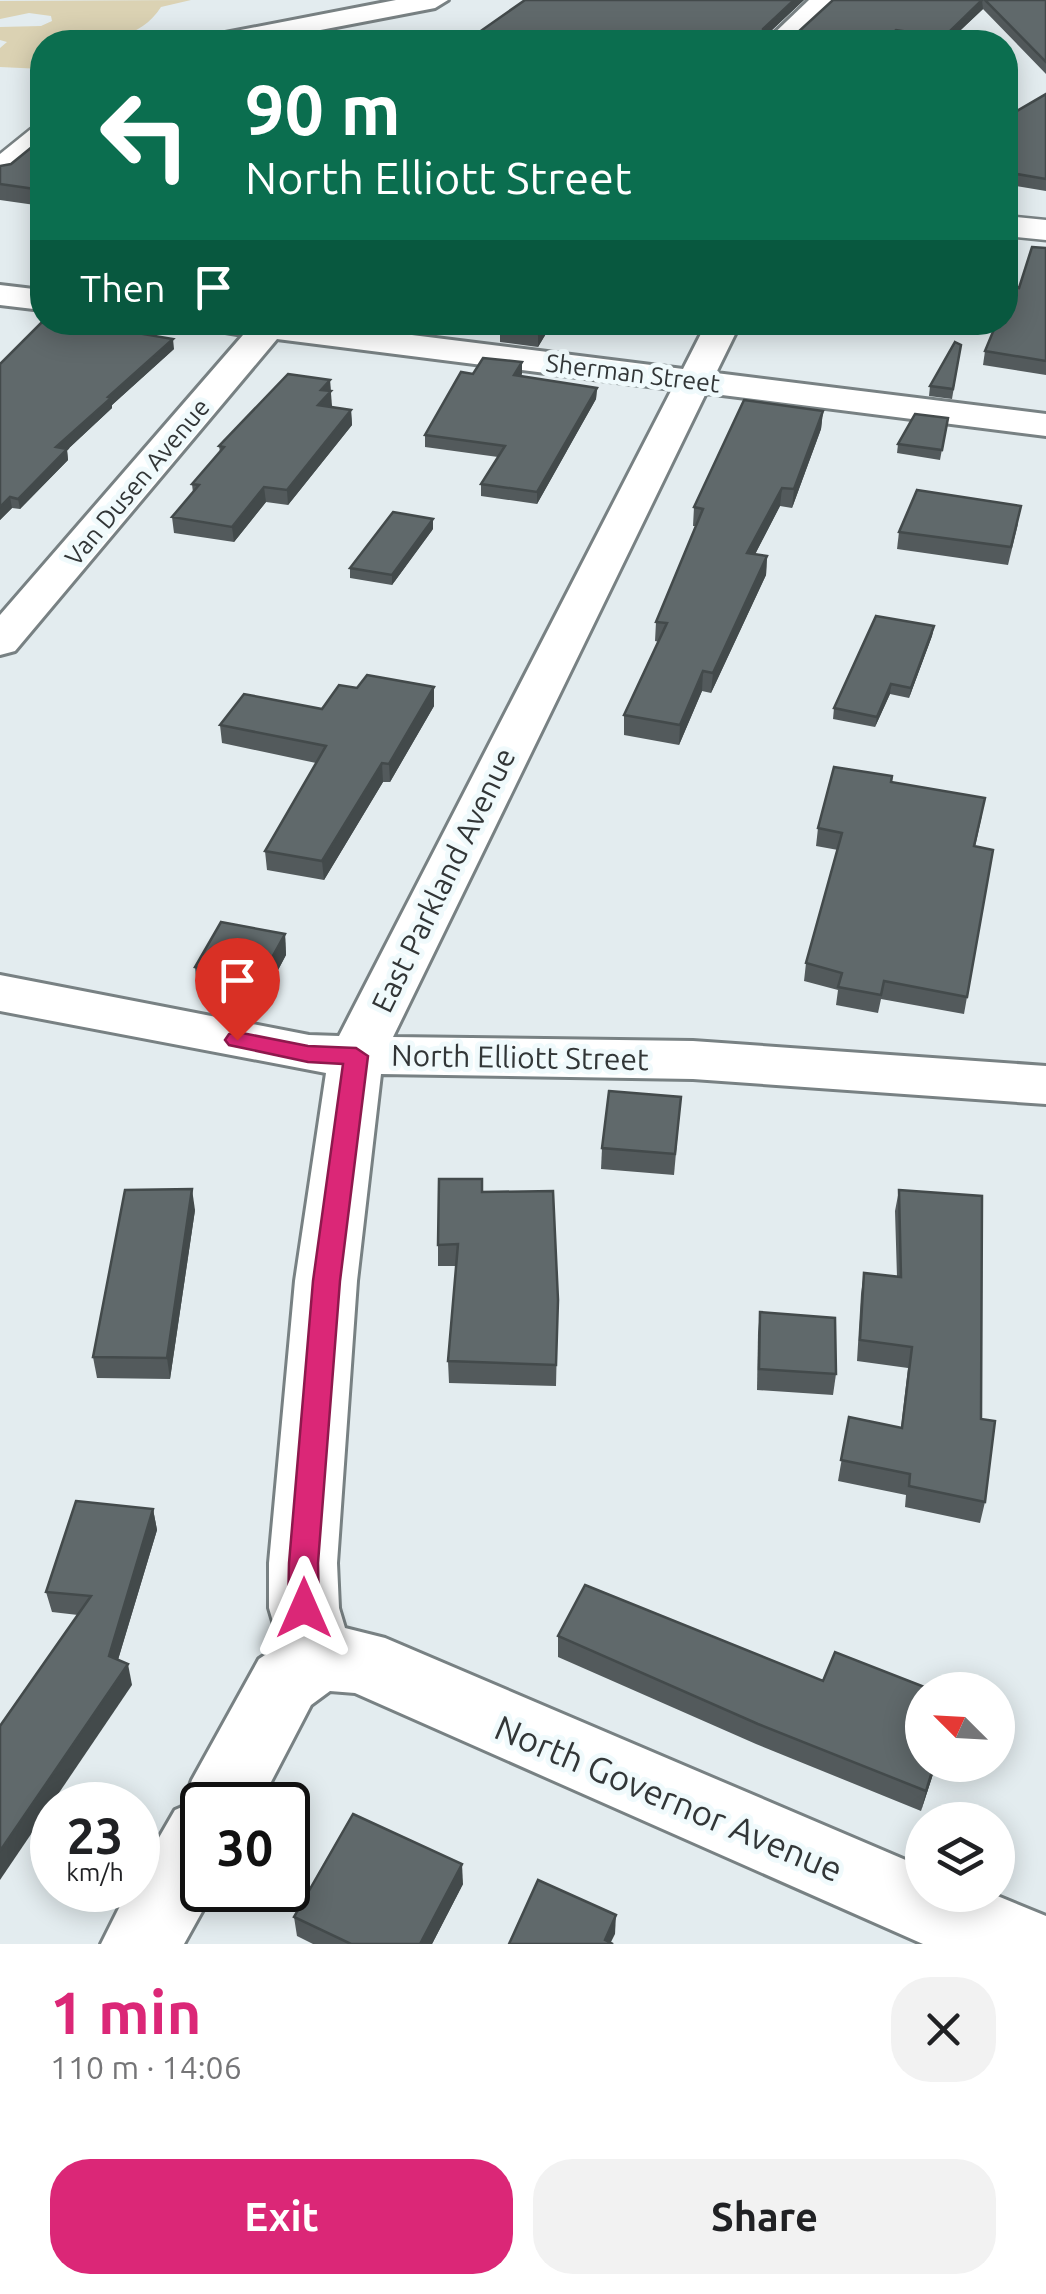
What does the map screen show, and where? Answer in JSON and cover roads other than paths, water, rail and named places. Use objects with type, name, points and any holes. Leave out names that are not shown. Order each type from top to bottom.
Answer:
[{"type":"street","points":[[281,30],[435,0]]},
{"type":"street","points":[[791,30],[824,0]]},
{"type":"street","points":[[0,170],[30,146]]},
{"type":"street","points":[[1018,227],[1046,230]]},
{"type":"street","points":[[0,295],[30,299]]},
{"type":"street","name":"Van Dusen Avenue","points":[[0,642],[262,335]]},
{"type":"street","name":"Sherman Street","points":[[337,335],[1046,424]]},
{"type":"street","name":"East Parkland Avenue","points":[[319,1658],[304,1608],[304,1563],[326,1281],[356,1056],[718,335]]},
{"type":"street","name":"North Elliott Street","points":[[0,993],[308,1054],[693,1060],[1046,1085]]},
{"type":"street","points":[[231,1782],[285,1682],[319,1658]]},
{"type":"street","name":"North Governor Avenue","points":[[319,1658],[360,1661],[810,1859],[1019,1944]]},
{"type":"street","points":[[141,1944],[180,1875]]},
{"type":"street","points":[[1042,1944],[1046,1931]]}]
